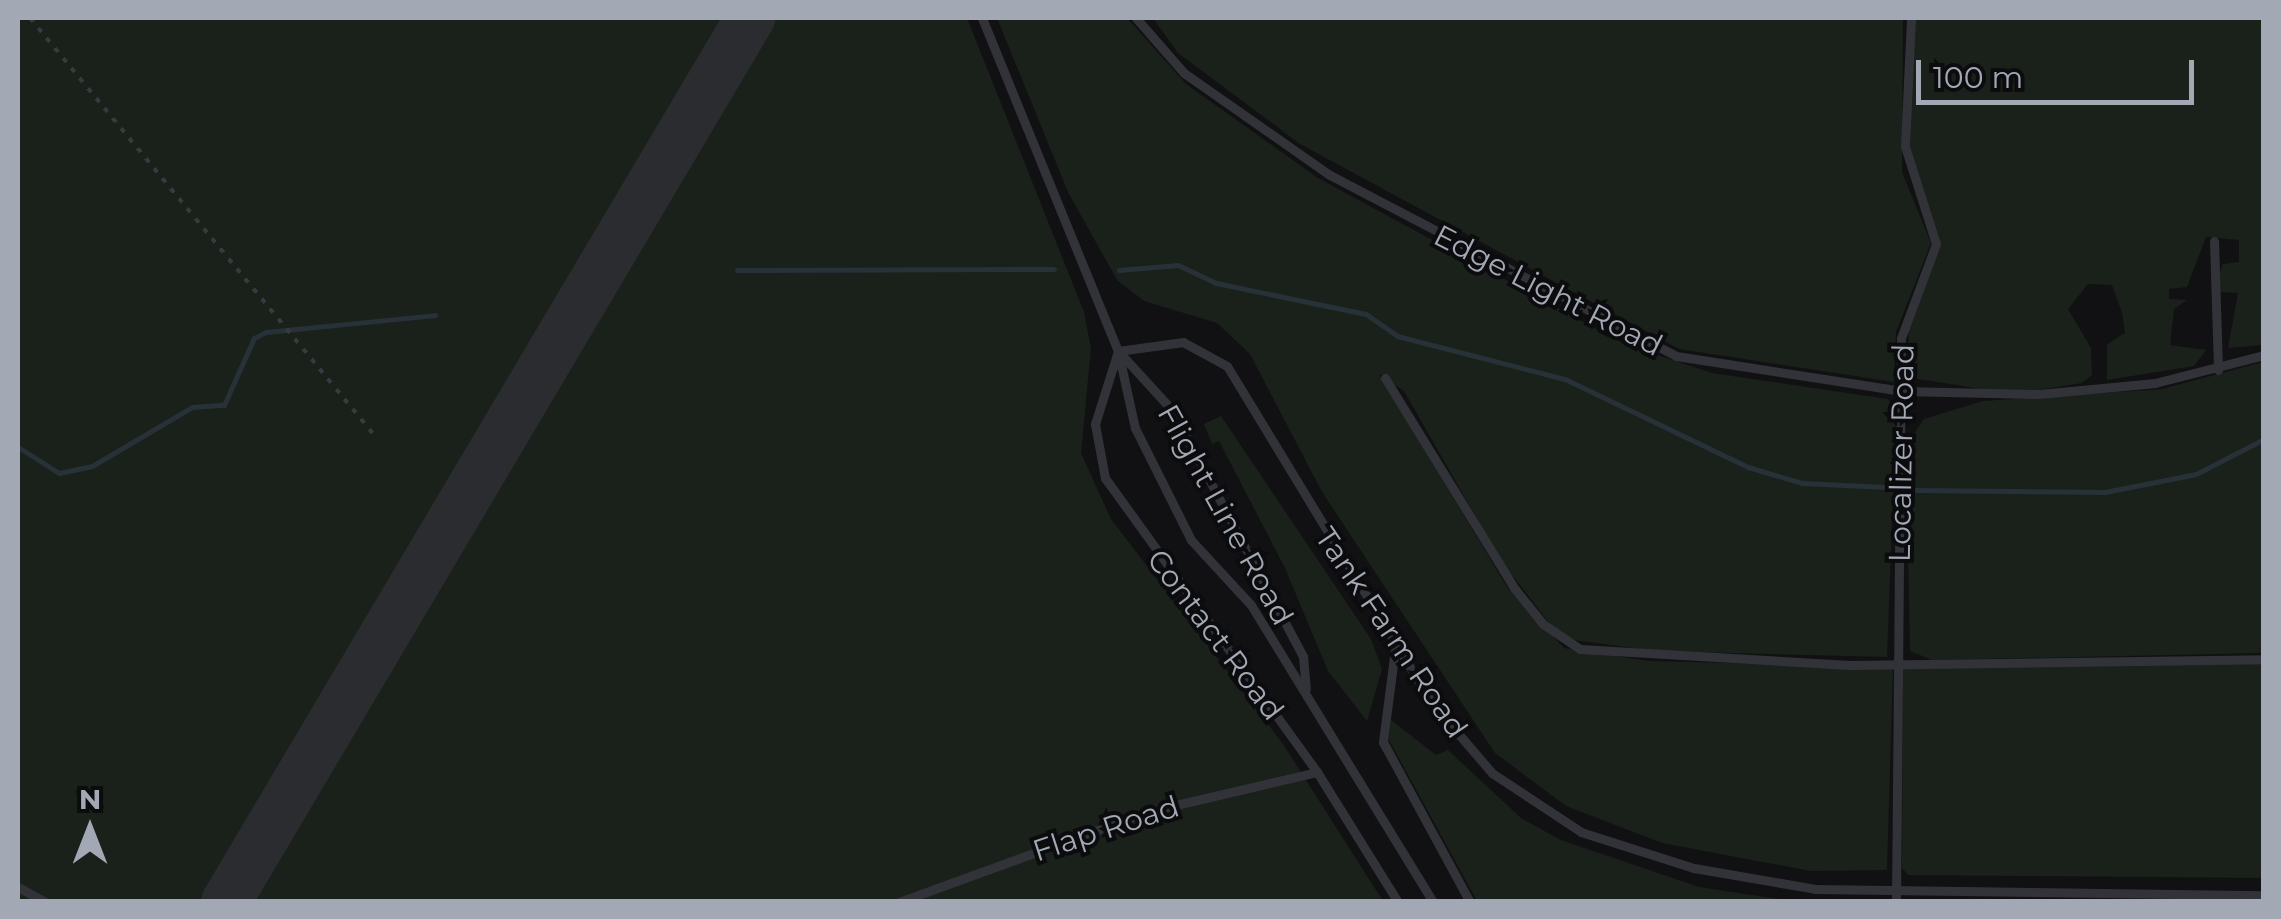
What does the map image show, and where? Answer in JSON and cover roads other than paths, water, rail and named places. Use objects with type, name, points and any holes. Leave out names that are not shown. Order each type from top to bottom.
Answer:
[{"type":"lane","name":"Flight Line Road","points":[[982,18],[1118,352],[1135,428],[1191,540],[1250,605],[1434,902]]},
{"type":"lane","name":"Edge Light Road","points":[[1136,18],[1184,73],[1314,165],[1599,324],[1724,368],[1902,391],[2078,392],[2218,370],[2264,356]]},
{"type":"lane","name":"Localizer Road","points":[[1897,898],[1906,316],[1936,244],[1905,146],[1911,18]]},
{"type":"lane","points":[[2214,241],[2218,370]]},
{"type":"lane","name":"Tank Farm Road","points":[[1118,352],[1183,342],[1227,366],[1396,648],[1492,772],[1581,832],[1734,877],[1897,898],[2264,895]]},
{"type":"lane","name":"Flight Line Road","points":[[1118,352],[1172,410],[1303,656],[1306,692]]},
{"type":"lane","name":"Contact Road","points":[[1118,352],[1096,424],[1105,478],[1317,772],[1398,902]]},
{"type":"lane","points":[[1385,378],[1515,589],[1568,643],[1654,657],[1899,663],[2264,659]]},
{"type":"lane","points":[[1396,648],[1383,742],[1470,902]]},
{"type":"lane","name":"Flap Road","points":[[899,902],[1146,812],[1317,772]]},
{"type":"lane","points":[[18,887],[45,902]]},
{"type":"waterway","points":[[1119,270],[1178,265],[1216,283],[1366,314],[1397,336],[1565,379],[1748,467],[1802,483],[1886,487]]},
{"type":"waterway","points":[[737,270],[1054,269]]},
{"type":"waterway","points":[[18,447],[59,473],[92,466],[192,407],[224,405],[254,338],[266,332],[435,315]]},
{"type":"waterway","points":[[1916,490],[2105,492],[2196,474],[2264,439]]}]
